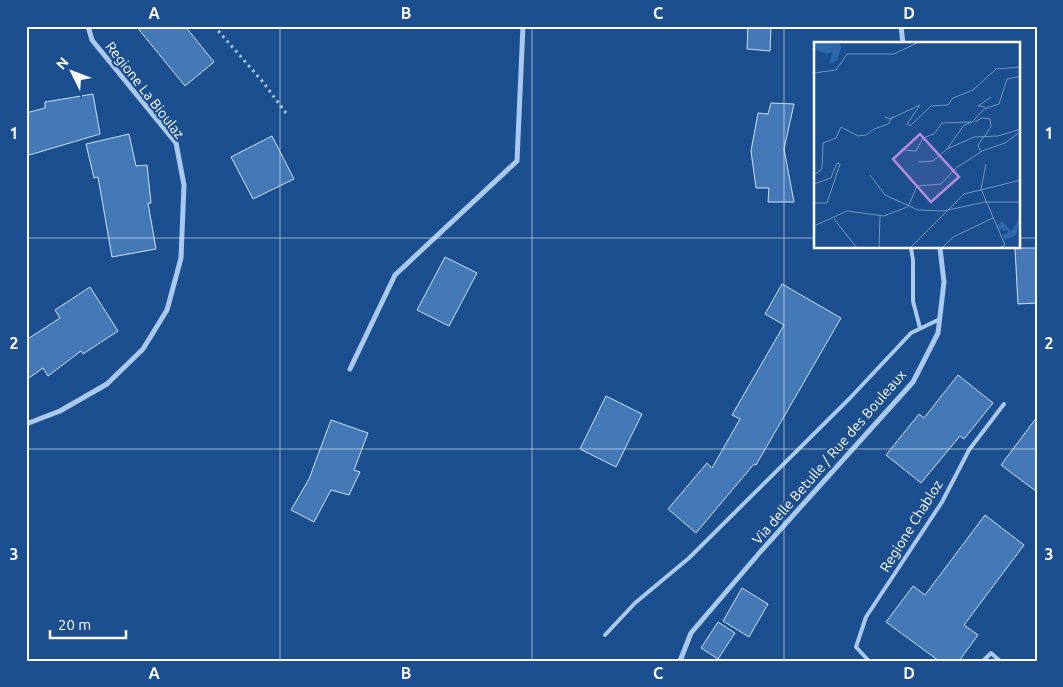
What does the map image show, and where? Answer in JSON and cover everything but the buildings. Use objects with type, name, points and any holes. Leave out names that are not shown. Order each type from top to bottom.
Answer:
[{"type":"street","name":"Regione La Bioulaz","points":[[26,424],[60,411],[107,384],[143,349],[167,310],[181,258],[184,185],[176,143],[92,40],[88,26]]},
{"type":"street","points":[[350,369],[395,275],[517,162],[523,26]]},
{"type":"street","points":[[901,26],[903,42]]},
{"type":"street","name":"Via delle Betulle / Rue des Bouleaux","points":[[680,661],[691,633],[761,551],[913,382],[938,333],[944,282],[940,249]]},
{"type":"lane","points":[[911,249],[914,260],[913,301],[920,328]]},
{"type":"lane","points":[[605,635],[635,603],[695,551],[850,398],[912,333],[940,318]]},
{"type":"lane","name":"Regione Chabloz","points":[[869,661],[856,647],[866,617],[942,502],[969,450],[1004,404]]},
{"type":"lane","points":[[983,661],[991,653],[1000,661]]},
{"type":"path","points":[[214,26],[286,113]]}]
